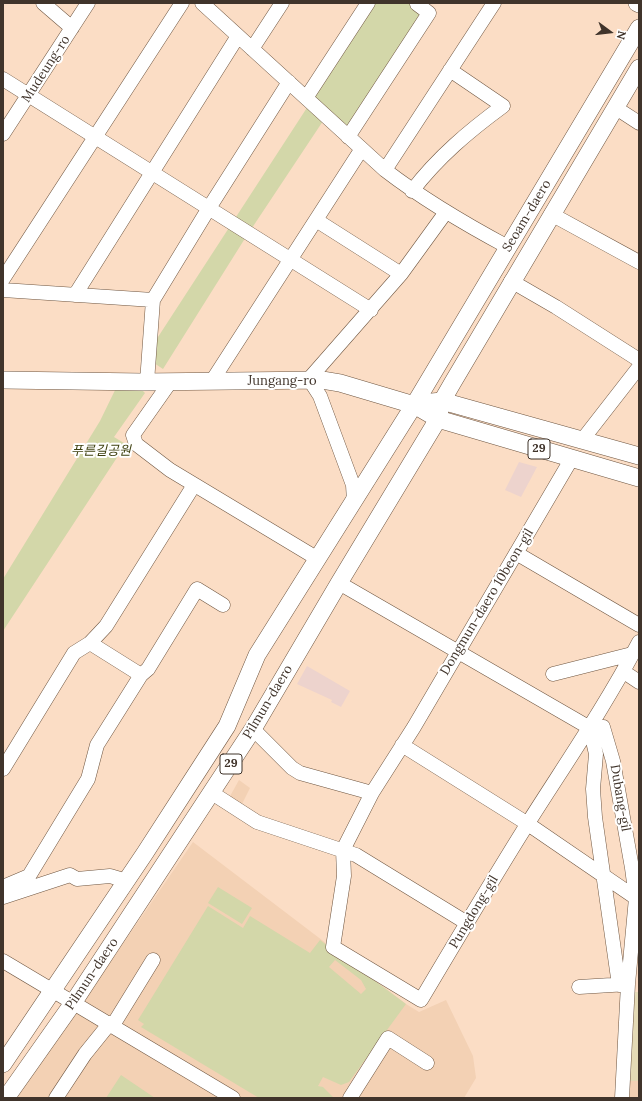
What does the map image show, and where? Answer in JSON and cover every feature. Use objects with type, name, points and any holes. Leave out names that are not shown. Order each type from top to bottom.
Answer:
[{"type":"main road","name":"Seoam-daero","points":[[414,405],[639,28]]},
{"type":"main road","name":"Seoam-daero","points":[[438,419],[442,401],[511,281],[639,68]]},
{"type":"main road","name":"Jungang-ro","points":[[3,380],[147,382],[308,379],[340,383],[414,405]]},
{"type":"main road","name":"29","points":[[414,405],[442,401],[583,439],[639,456]]},
{"type":"main road","points":[[414,405],[438,419]]},
{"type":"main road","name":"Pilmun-daero","points":[[3,1064],[51,991],[127,881],[227,726],[254,659],[414,405]]},
{"type":"main road","name":"29","points":[[438,419],[639,478]]},
{"type":"main road","name":"Pilmun-daero","points":[[6,1098],[73,1003],[253,729],[438,419]]},
{"type":"street","points":[[44,3],[72,28]]},
{"type":"street","name":"Mudeung-ro","points":[[3,134],[88,3]]},
{"type":"street","points":[[3,279],[182,3]]},
{"type":"street","points":[[202,3],[361,150],[385,170],[412,191],[508,247]]},
{"type":"street","points":[[252,49],[282,3]]},
{"type":"street","points":[[306,98],[368,3]]},
{"type":"street","points":[[385,170],[494,3]]},
{"type":"street","points":[[348,137],[429,13],[417,4]]},
{"type":"street","points":[[75,295],[238,36]]},
{"type":"street","points":[[412,191],[430,168],[473,128],[503,106],[450,70]]},
{"type":"street","points":[[3,79],[371,310]]},
{"type":"street","points":[[147,382],[153,300],[289,82]]},
{"type":"street","points":[[616,108],[639,123]]},
{"type":"street","points":[[212,381],[361,150]]},
{"type":"street","points":[[354,501],[354,485],[320,396],[308,379],[371,310],[401,274],[446,212]]},
{"type":"street","points":[[551,214],[639,262]]},
{"type":"street","points":[[316,220],[401,274]]},
{"type":"street","points":[[511,281],[562,310],[639,360]]},
{"type":"street","points":[[3,290],[153,300]]},
{"type":"street","points":[[583,439],[639,367]]},
{"type":"street","points":[[171,381],[133,435],[136,444],[170,470],[318,559]]},
{"type":"street","name":"Dongmun-daero 10beon-gil","points":[[421,1000],[333,947],[344,876],[344,850],[372,793],[572,458]]},
{"type":"street","points":[[3,769],[74,653],[90,643],[106,626],[194,484]]},
{"type":"street","points":[[516,553],[639,625]]},
{"type":"street","points":[[339,583],[590,728],[596,754],[594,796],[602,875],[623,984],[579,987]]},
{"type":"street","points":[[3,887],[29,876],[88,780],[97,745],[141,675],[148,669],[197,589],[223,605]]},
{"type":"street","points":[[90,643],[141,675]]},
{"type":"street","name":"Pungdong-gil","points":[[421,1000],[528,824],[590,728],[624,672],[636,648]]},
{"type":"street","name":"Pungdong-gil","points":[[553,674],[636,648]]},
{"type":"street","points":[[624,672],[639,682]]},
{"type":"street","name":"Dubang-gil","points":[[590,728],[603,728],[611,750],[638,897],[623,984],[622,1098]]},
{"type":"street","points":[[253,729],[292,768],[300,773],[372,793]]},
{"type":"street","points":[[402,745],[473,788],[602,875],[638,897]]},
{"type":"street","points":[[212,793],[257,822],[344,850],[366,861],[467,923]]},
{"type":"street","points":[[3,898],[70,875],[77,879],[110,876],[127,881]]},
{"type":"street","points":[[56,1098],[85,1054],[112,1024],[153,960]]},
{"type":"street","points":[[3,961],[51,991],[112,1024],[233,1098]]},
{"type":"street","points":[[350,1098],[388,1038],[427,1063]]},
{"type":"shaded area","points":[[519,462],[537,467],[521,497],[505,490]]},
{"type":"shaded area","points":[[307,666],[350,691],[341,707],[331,702],[332,700],[297,684]]},
{"type":"shaded area","points":[[239,780],[250,788],[241,806],[229,798]]},
{"type":"shaded area","points":[[193,842],[406,1004],[419,1012],[446,1000],[473,1056],[476,1078],[464,1098],[17,1098]]},
{"type":"shaded area","points":[[639,992],[639,1098],[627,1098]]},
{"type":"green space","points":[[375,3],[412,3],[410,6],[425,16],[350,131],[329,112],[244,240],[163,369],[145,357]]},
{"type":"green space","name":"푸른길공원","points":[[118,384],[139,387],[145,393],[114,437],[124,443],[120,453],[3,631],[3,579],[100,421]]},
{"type":"green space","points":[[218,887],[252,908],[242,924],[208,903]]},
{"type":"green space","points":[[208,906],[243,928],[250,916],[310,953],[320,940],[406,1004],[349,1082],[341,1085],[323,1077],[318,1086],[323,1087],[333,1098],[259,1098],[141,1027],[144,1024],[138,1020]],"holes":[[[335,960],[361,980],[366,989],[361,994],[329,967]]]},
{"type":"green space","points":[[121,1075],[155,1098],[106,1098]]},
{"type":"sand","points":[[634,992],[639,992],[639,1081],[628,1081]]}]
